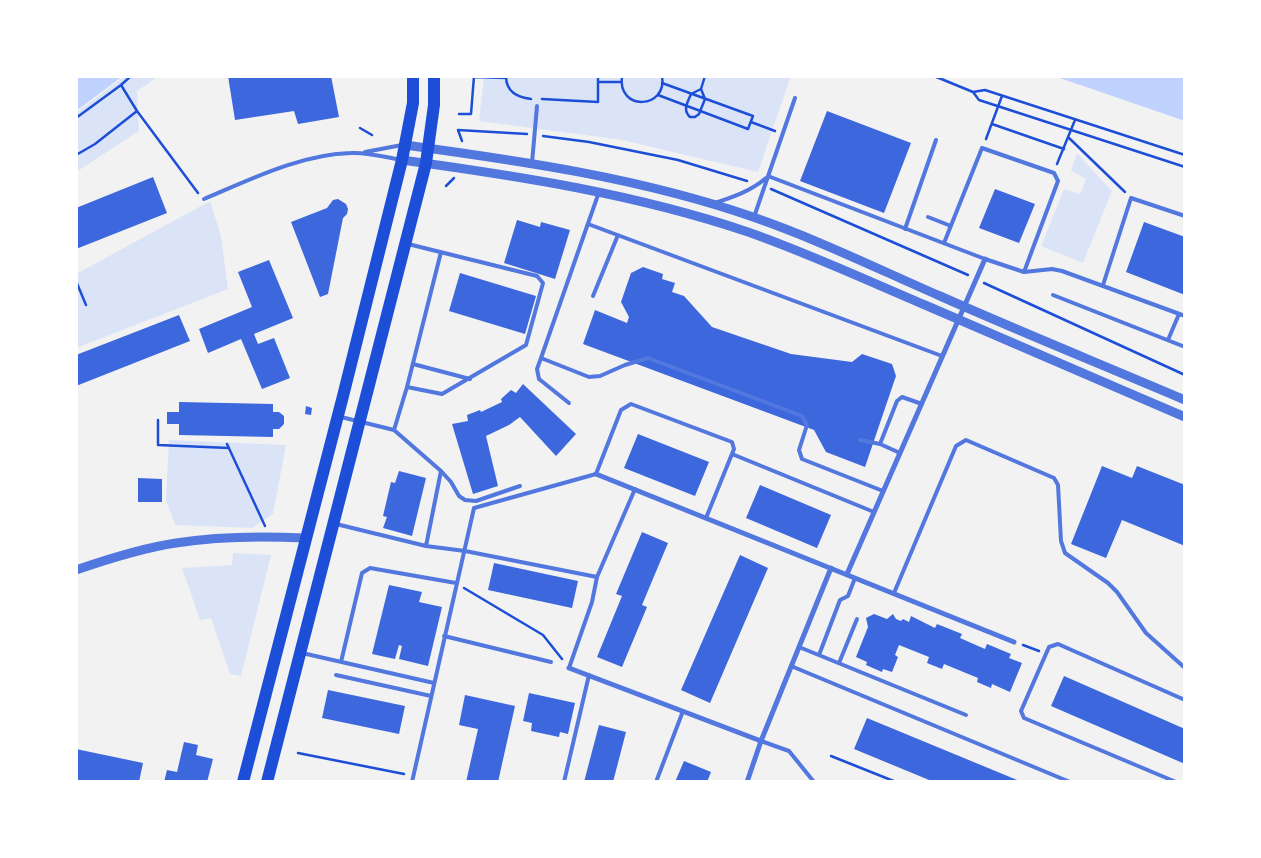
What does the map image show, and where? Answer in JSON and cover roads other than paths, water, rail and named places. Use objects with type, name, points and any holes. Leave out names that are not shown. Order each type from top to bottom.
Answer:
[{"type":"main road","points":[[243,782],[402,160],[413,102],[413,76]]},
{"type":"main road","points":[[267,782],[426,163],[434,104],[434,76]]},
{"type":"main road","points":[[305,538],[328,543]]},
{"type":"street","points":[[405,145],[532,163],[602,176],[754,217],[847,254],[1185,400]]},
{"type":"street","points":[[402,160],[531,178],[599,192],[686,213],[748,232],[840,268],[1185,417]]},
{"type":"street","points":[[847,574],[985,259]]},
{"type":"street","points":[[596,474],[1014,642]]},
{"type":"street","points":[[76,570],[123,555],[175,543],[229,538],[305,538]]},
{"type":"street","points":[[747,782],[761,741],[830,568]]},
{"type":"street","points":[[569,668],[761,741]]},
{"type":"lane","points":[[754,217],[795,98]]},
{"type":"lane","points":[[532,163],[537,106]]},
{"type":"lane","points":[[905,229],[936,140]]},
{"type":"lane","points":[[204,199],[239,184],[318,156],[360,153],[405,145]]},
{"type":"lane","points":[[944,243],[982,148],[1054,173],[1058,181],[1024,272]]},
{"type":"lane","points":[[360,153],[402,160]]},
{"type":"lane","points":[[711,204],[739,195],[759,184],[768,176]]},
{"type":"lane","points":[[768,176],[985,259],[1024,272],[1052,269],[1062,271],[1185,316]]},
{"type":"lane","points":[[569,403],[539,379],[537,369],[599,192]]},
{"type":"lane","points":[[1104,285],[1131,198],[1185,216]]},
{"type":"lane","points":[[928,217],[951,226]]},
{"type":"lane","points":[[588,224],[942,356]]},
{"type":"lane","points":[[593,296],[618,235]]},
{"type":"lane","points":[[405,243],[538,276],[543,283],[526,345],[442,394],[407,387]]},
{"type":"lane","points":[[394,430],[407,387],[441,252]]},
{"type":"lane","points":[[1053,295],[1185,346]]},
{"type":"lane","points":[[1168,340],[1179,314]]},
{"type":"lane","points":[[541,358],[589,377],[600,376],[625,365],[648,358],[802,416],[807,425],[799,450],[802,459],[883,491]]},
{"type":"lane","points":[[413,364],[470,379]]},
{"type":"lane","points":[[880,444],[897,401],[902,397],[922,404]]},
{"type":"lane","points":[[412,782],[474,508],[596,474],[621,410],[631,404],[732,442],[734,449],[706,518]]},
{"type":"lane","points":[[336,416],[394,430],[441,471],[451,482],[459,496],[465,500],[476,501],[520,486]]},
{"type":"lane","points":[[860,440],[880,444],[900,454]]},
{"type":"lane","points":[[894,593],[956,446],[966,440],[1054,478],[1058,485],[1062,541],[1065,553],[1117,592],[1146,633],[1185,668]]},
{"type":"lane","points":[[732,454],[874,512]]},
{"type":"lane","points":[[426,546],[441,471]]},
{"type":"lane","points":[[569,668],[592,602],[597,577],[635,489]]},
{"type":"lane","points":[[334,523],[426,546],[465,551],[597,577]]},
{"type":"lane","points":[[341,662],[362,573],[370,568],[456,584]]},
{"type":"lane","points":[[819,655],[840,600],[848,596],[855,578]]},
{"type":"lane","points":[[839,663],[857,619]]},
{"type":"lane","points":[[444,636],[551,662]]},
{"type":"lane","points":[[1176,782],[1024,718],[1021,711],[1045,654],[1049,647],[1058,644],[1185,700]]},
{"type":"lane","points":[[799,646],[966,715]]},
{"type":"lane","points":[[300,652],[434,683]]},
{"type":"lane","points":[[791,666],[1070,782]]},
{"type":"lane","points":[[336,675],[431,696]]},
{"type":"lane","points":[[564,782],[589,675]]},
{"type":"lane","points":[[656,782],[683,711]]},
{"type":"lane","points":[[761,741],[789,751],[814,782]]},
{"type":"water","points":[[76,76],[123,76],[76,111]]},
{"type":"water","points":[[1054,76],[1185,76],[1185,121]]}]
